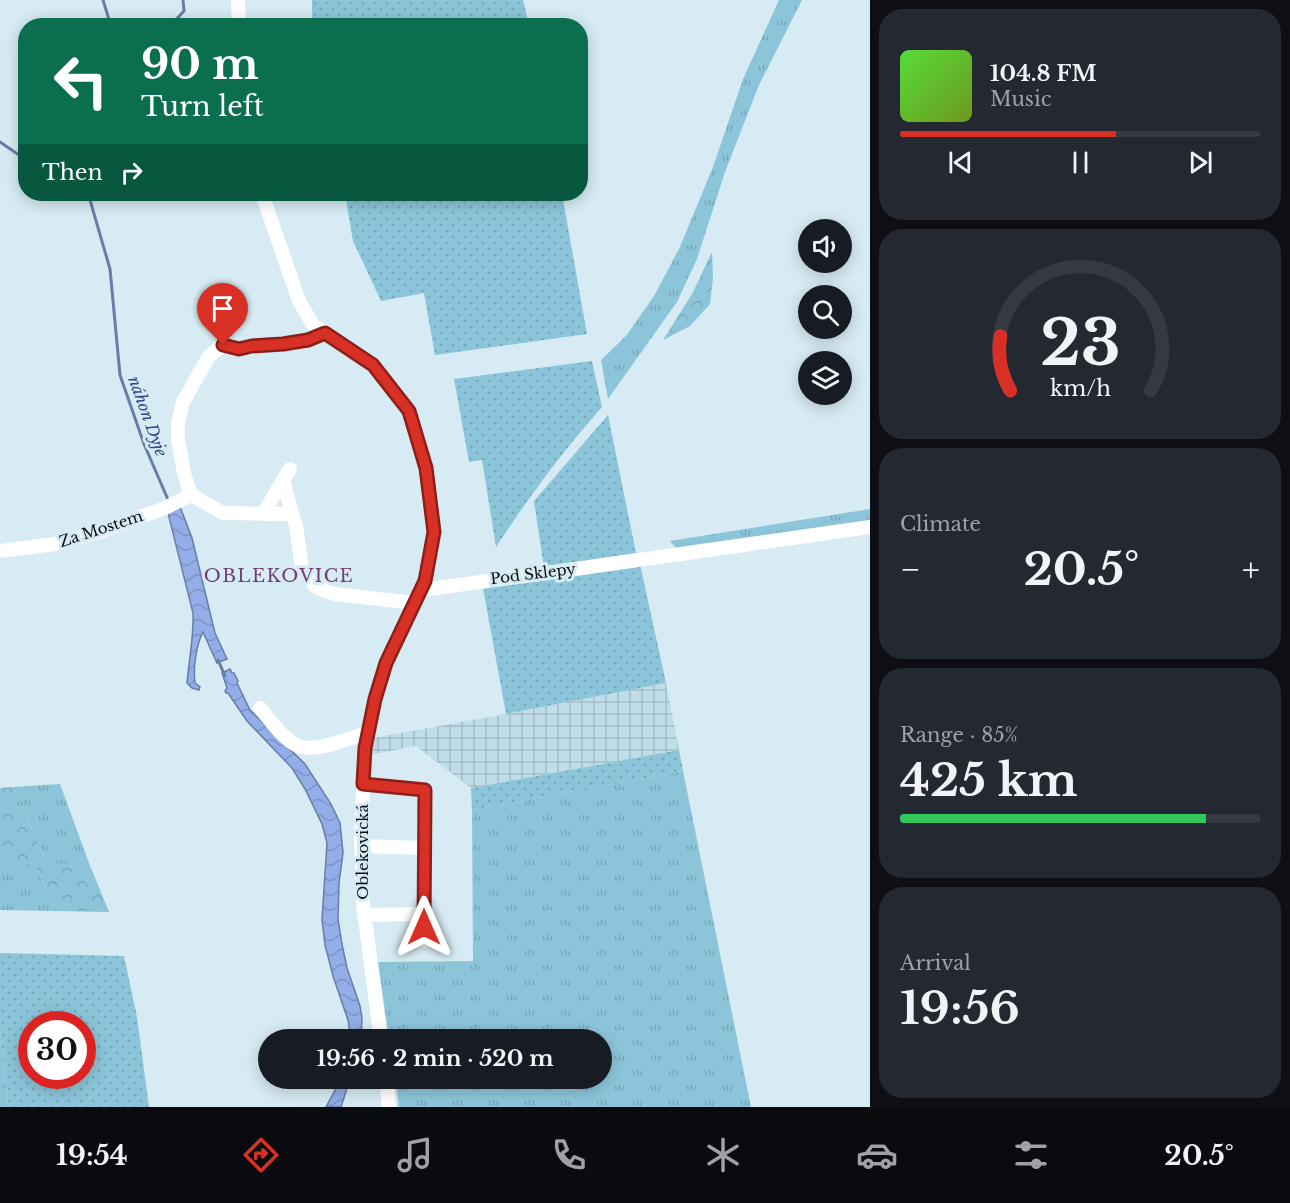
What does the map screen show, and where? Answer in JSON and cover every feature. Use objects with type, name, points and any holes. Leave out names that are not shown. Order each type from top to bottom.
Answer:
[{"type":"street","points":[[238,0],[239,18]]},
{"type":"street","name":"Oblekovická","points":[[264,201],[299,301],[313,326],[373,365],[409,411],[426,468],[434,532],[425,581],[386,663],[375,699],[365,748],[361,846],[363,904],[380,1029]]},
{"type":"street","points":[[292,514],[223,513],[186,498],[178,424],[183,402],[209,356],[223,345],[239,349],[283,344],[308,340],[325,333]]},
{"type":"street","name":"Pod Sklepy","points":[[268,514],[267,507],[286,474],[302,569],[316,587],[334,594],[418,596],[646,559],[870,527]]},
{"type":"street","name":"Za Mostem","points":[[0,551],[55,544],[73,539],[165,508],[186,498]]},
{"type":"street","points":[[260,708],[287,738],[295,744],[308,748],[369,732]]},
{"type":"street","points":[[363,784],[425,790],[425,941]]},
{"type":"street","points":[[361,846],[424,848]]},
{"type":"street","points":[[364,915],[424,914]]},
{"type":"street","points":[[387,1089],[389,1107]]},
{"type":"shaded area","points":[[666,683],[679,750],[471,788],[416,746],[368,755],[368,739]]},
{"type":"green space","points":[[312,0],[523,0],[527,18],[312,18]]},
{"type":"green space","points":[[779,0],[802,0],[759,85],[725,172],[697,259],[677,302],[608,399],[601,360],[626,336],[654,296],[679,249],[713,167],[743,79]]},
{"type":"green space","points":[[346,201],[563,201],[587,334],[435,355],[424,293],[381,301],[353,241]]},
{"type":"green space","points":[[712,252],[713,278],[710,304],[690,326],[663,340],[692,294]]},
{"type":"green space","points":[[592,361],[602,407],[546,475],[496,547],[482,460],[469,462],[454,379]]},
{"type":"green space","points":[[608,415],[636,553],[544,568],[534,501]]},
{"type":"green space","points":[[870,509],[870,521],[678,550],[670,541]]},
{"type":"green space","points":[[640,564],[666,683],[506,714],[483,588]]},
{"type":"green space","points":[[679,750],[683,771],[472,810],[471,788]]},
{"type":"green space","points":[[683,771],[751,1107],[399,1107],[396,1089],[612,1089],[612,1029],[388,1029],[378,962],[473,961],[472,810]]},
{"type":"green space","points":[[60,784],[89,863],[47,863],[13,787]]},
{"type":"green space","points":[[13,787],[47,863],[89,863],[109,912],[55,911],[35,863],[0,868],[0,788]]},
{"type":"green space","points":[[35,863],[55,911],[0,910],[0,868]]},
{"type":"green space","points":[[0,953],[124,956],[137,1017],[149,1107],[8,1107],[0,1027]]},
{"type":"green space","points":[[0,1027],[8,1107],[0,1107]]},
{"type":"water","points":[[179,504],[192,538],[215,633],[227,659],[217,663],[203,632],[194,677],[195,683],[200,687],[199,690],[187,683],[193,613],[167,509]]},
{"type":"water","points":[[230,669],[234,673],[250,710],[305,764],[331,804],[340,823],[343,853],[338,919],[347,968],[360,1006],[361,1029],[349,1029],[325,945],[322,920],[327,843],[322,824],[292,768],[247,721],[226,693],[227,688],[222,673]]},
{"type":"water","points":[[336,1089],[347,1089],[341,1107],[326,1107]]},
{"type":"waterway","name":"náhon Dyje","points":[[103,0],[109,18]]},
{"type":"waterway","name":"náhon Dyje","points":[[177,18],[184,11],[183,0]]},
{"type":"waterway","name":"náhon Dyje","points":[[0,142],[18,154]]},
{"type":"waterway","name":"náhon Dyje","points":[[90,201],[110,269],[120,375],[144,444],[169,502]]},
{"type":"waterway","points":[[218,660],[225,676]]},
{"type":"district","name":"OBLEKOVICE","points":[[279,576]]},
{"type":"route","points":[[223,345],[239,349],[283,344],[308,340],[325,333],[373,365],[409,411],[426,468],[434,532],[425,581],[386,663],[375,699],[365,748],[363,784],[425,790],[424,927]]}]
